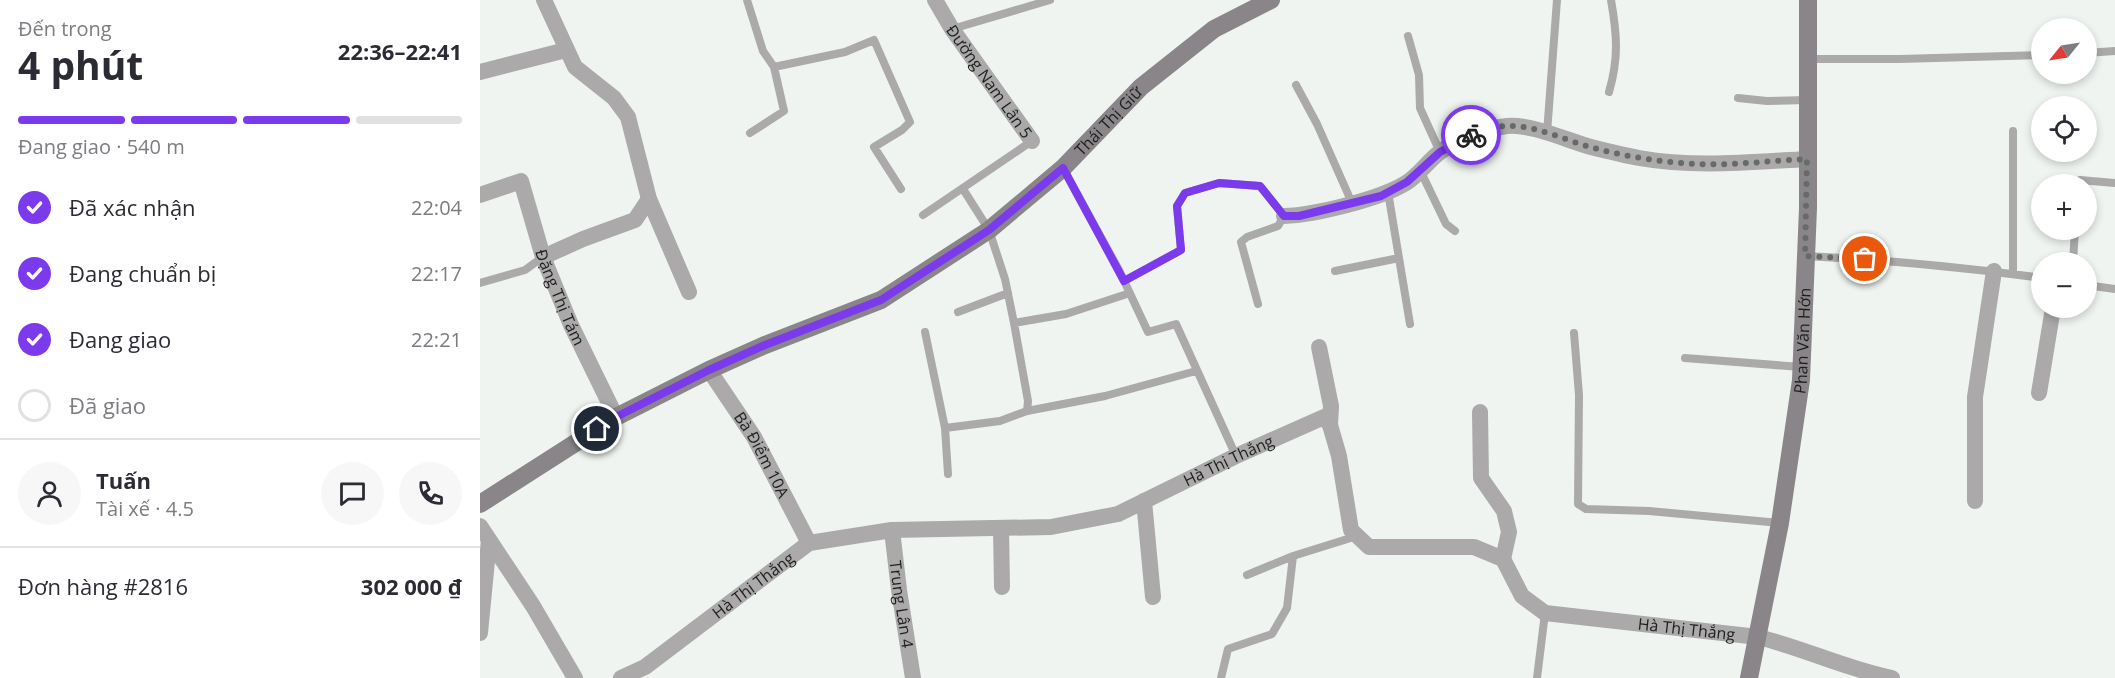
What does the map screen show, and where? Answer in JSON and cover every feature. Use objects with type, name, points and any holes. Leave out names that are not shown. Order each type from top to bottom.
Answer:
[{"type":"street","points":[[544,0],[575,67],[614,98],[628,117],[649,199],[689,292]]},
{"type":"street","name":"Đường Nam Lân 5","points":[[935,0],[952,29],[1032,141]]},
{"type":"street","name":"Thái Thị Giữ","points":[[480,504],[616,417],[709,370],[765,345],[881,300],[989,230],[1063,168],[1142,87],[1214,29],[1271,0]]},
{"type":"street","name":"Phan Văn Hớn","points":[[1749,678],[1780,523],[1801,367],[1807,159],[1808,0]]},
{"type":"street","points":[[480,72],[566,50]]},
{"type":"street","points":[[1284,216],[1299,216],[1388,192],[1407,182],[1440,152],[1478,132],[1510,126],[1641,158],[1682,163],[1719,164],[1807,159]]},
{"type":"street","points":[[480,195],[521,181],[543,257]]},
{"type":"street","name":"Đặng Thị Tám","points":[[616,417],[571,325],[543,257],[634,220],[649,199]]},
{"type":"street","points":[[1975,501],[1975,397],[1994,271]]},
{"type":"street","points":[[2039,393],[2051,318]]},
{"type":"street","points":[[1319,347],[1331,406],[1330,425],[1339,456],[1351,530],[1369,547],[1474,547],[1503,559]]},
{"type":"street","name":"Bà Điểm 10A","points":[[709,370],[754,437],[809,543]]},
{"type":"street","points":[[1480,412],[1481,478],[1503,511],[1509,532],[1503,559],[1522,596],[1545,613]]},
{"type":"street","name":"Hà Thị Thắng","points":[[625,677],[645,668],[809,543],[892,530],[1051,527],[1118,514],[1236,456],[1324,417],[1330,425]]},
{"type":"street","points":[[1144,501],[1153,597]]},
{"type":"street","points":[[1001,528],[1002,587]]},
{"type":"street","name":"Trung Lân 4","points":[[892,530],[913,678]]},
{"type":"street","points":[[480,633],[485,533]]},
{"type":"street","points":[[485,533],[533,606],[575,678]]},
{"type":"street","name":"Hà Thị Thắng","points":[[1545,613],[1758,637],[1784,643],[1865,673],[1892,678]]},
{"type":"lane","points":[[747,0],[763,51],[774,67],[784,111],[750,133]]},
{"type":"lane","points":[[952,29],[1050,0]]},
{"type":"lane","points":[[1546,133],[1557,0]]},
{"type":"lane","points":[[1609,92],[1615,71],[1617,43],[1611,0]]},
{"type":"lane","points":[[1408,36],[1419,75],[1420,108],[1440,152]]},
{"type":"lane","points":[[774,67],[845,52],[874,40],[910,122],[902,130],[874,147],[901,189]]},
{"type":"lane","points":[[2097,52],[2115,51]]},
{"type":"lane","points":[[1807,58],[1899,59],[2031,55]]},
{"type":"lane","points":[[1296,85],[1322,135],[1352,203]]},
{"type":"lane","points":[[1738,98],[1807,100]]},
{"type":"lane","points":[[2013,131],[2013,274]]},
{"type":"lane","name":"Đường Nam Lân 5","points":[[923,215],[1032,141]]},
{"type":"lane","points":[[1063,168],[1124,281],[1148,332],[1176,324],[1236,456]]},
{"type":"lane","points":[[1420,170],[1446,224],[1455,231]]},
{"type":"lane","points":[[2097,182],[2115,183]]},
{"type":"lane","points":[[1124,281],[1181,250],[1177,206],[1185,193],[1219,183],[1260,186],[1284,216],[1278,226],[1247,237],[1241,242],[1258,304]]},
{"type":"lane","points":[[963,189],[989,230],[1008,292],[1028,401],[1027,411]]},
{"type":"lane","points":[[1388,192],[1410,324]]},
{"type":"lane","points":[[1805,256],[1885,260],[2031,276]]},
{"type":"lane","points":[[480,283],[525,270],[543,257]]},
{"type":"lane","points":[[1335,271],[1399,258]]},
{"type":"lane","points":[[2097,287],[2115,289]]},
{"type":"lane","points":[[958,312],[1008,292]]},
{"type":"lane","points":[[1014,323],[1066,314],[1130,293]]},
{"type":"lane","points":[[926,332],[945,428],[948,474]]},
{"type":"lane","points":[[1574,333],[1579,395],[1578,504],[1586,509],[1649,511],[1780,523]]},
{"type":"lane","points":[[1685,358],[1801,367]]},
{"type":"lane","points":[[945,428],[1000,421],[1027,411],[1105,396],[1196,371]]},
{"type":"lane","points":[[1247,575],[1293,556],[1357,536]]},
{"type":"lane","points":[[1221,678],[1228,649],[1272,634],[1287,608],[1293,556]]},
{"type":"lane","points":[[1537,678],[1545,613]]},
{"type":"way so far","points":[[1471,135],[1510,126],[1641,158],[1682,163],[1719,164],[1807,159],[1808,208],[1805,256],[1865,259]]},
{"type":"route","points":[[597,429],[709,370],[765,345],[881,300],[989,230],[1063,168],[1124,281],[1181,250],[1177,206],[1185,193],[1219,183],[1260,186],[1284,216],[1299,216],[1381,196],[1407,182],[1440,152],[1471,135]]}]
